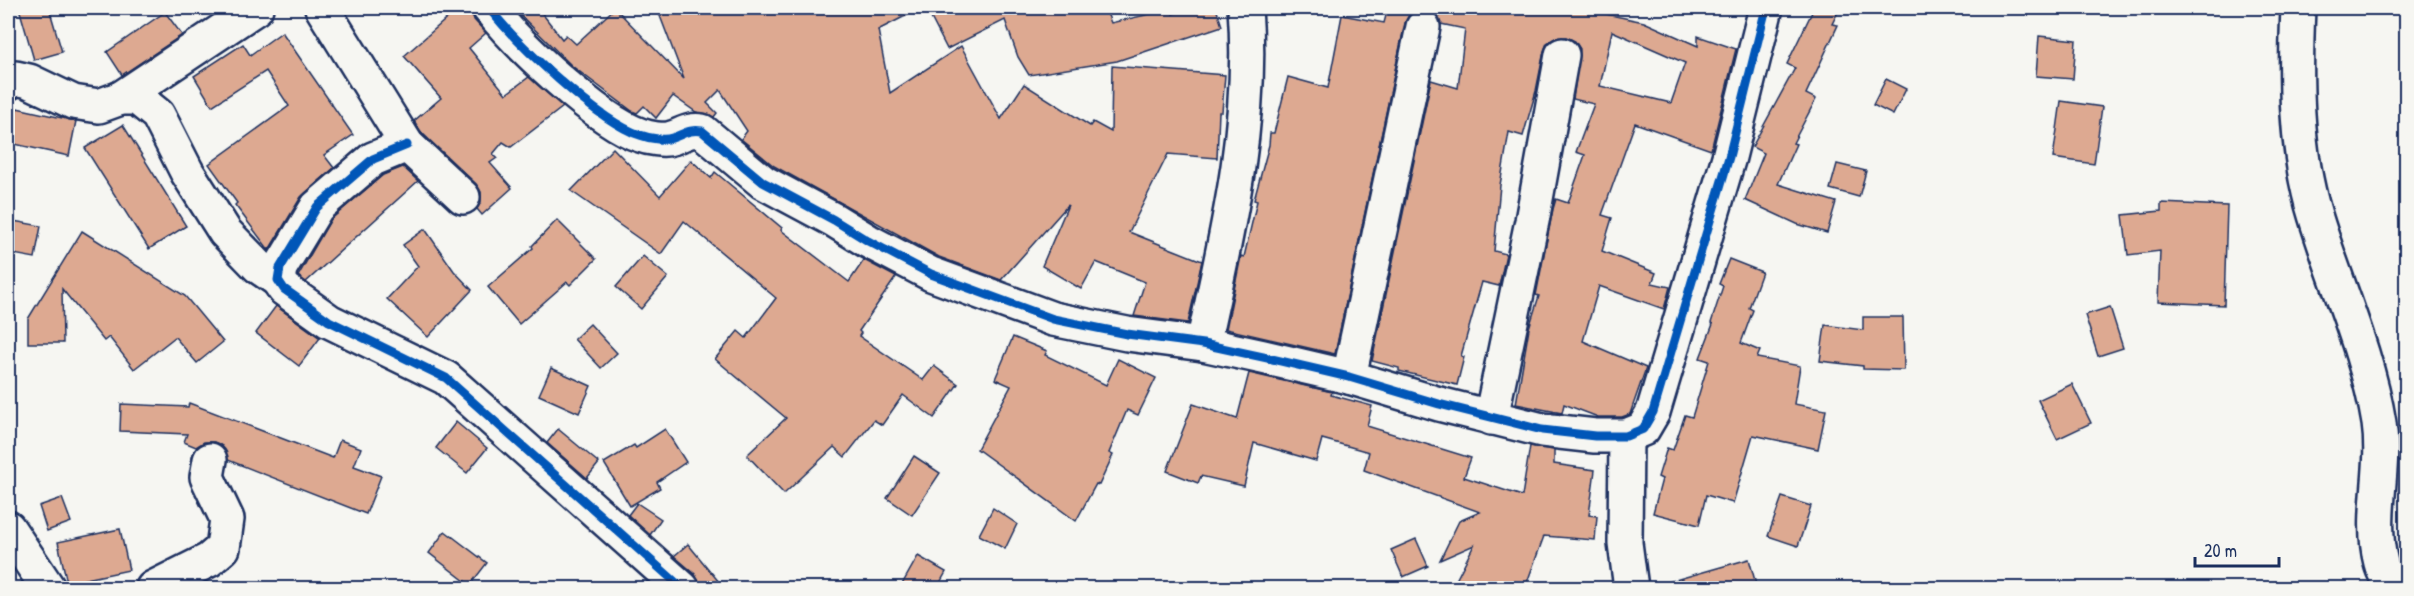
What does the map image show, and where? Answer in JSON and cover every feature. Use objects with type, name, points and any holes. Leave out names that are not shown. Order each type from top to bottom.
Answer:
[{"type":"street","points":[[10,74],[73,102],[99,106],[121,98],[256,8]]},
{"type":"street","points":[[322,8],[407,145],[463,197]]},
{"type":"street","points":[[489,8],[551,72],[621,126],[640,135],[669,140],[690,129],[702,131],[763,182],[931,274],[1053,319],[1203,344],[1349,377],[1491,418],[1542,429],[1595,436],[1626,436],[1643,429],[1653,412],[1729,157],[1766,8]]},
{"type":"street","points":[[1203,344],[1222,267],[1240,156],[1246,84],[1245,8]]},
{"type":"street","points":[[2298,8],[2297,92],[2303,156],[2314,214],[2361,343],[2379,424],[2377,523],[2381,564],[2392,588]]},
{"type":"street","points":[[1349,377],[1424,27]]},
{"type":"street","points":[[1491,418],[1562,55]]},
{"type":"street","points":[[121,98],[137,98],[158,115],[186,172],[225,232],[259,267],[278,280],[284,290],[329,321],[446,378],[682,588]]},
{"type":"street","points":[[278,280],[280,268],[317,207],[372,159],[407,145]]},
{"type":"street","points":[[1626,436],[1625,543],[1631,588]]},
{"type":"street","points":[[153,588],[209,560],[223,548],[227,519],[207,477],[210,460]]},
{"type":"street","points":[[8,528],[48,588]]},
{"type":"building","points":[[19,8],[49,8],[62,52],[34,60]]},
{"type":"building","points":[[459,8],[471,8],[474,20],[486,33],[469,48],[506,94],[529,77],[563,107],[511,147],[503,142],[493,154],[497,158],[490,163],[512,188],[482,215],[477,209],[481,202],[481,192],[476,184],[422,133],[414,121],[441,98],[404,56]]},
{"type":"building","points":[[513,8],[538,8],[562,39],[566,35],[576,44],[615,8],[684,79],[657,8],[921,8],[878,30],[890,93],[961,46],[1001,119],[1024,84],[1090,126],[1093,122],[1111,132],[1112,66],[1225,75],[1222,112],[1219,112],[1217,158],[1168,154],[1129,232],[1202,261],[1188,323],[1134,316],[1145,282],[1096,262],[1081,289],[1042,266],[1068,205],[1001,280],[939,257],[774,166],[741,139],[747,131],[720,90],[707,103],[717,113],[714,117],[696,112],[673,96],[656,118],[644,106],[637,113],[632,111],[572,66]]},
{"type":"building","points":[[926,8],[1105,8],[1111,23],[1172,9],[1173,14],[1191,8],[1216,8],[1222,26],[1117,61],[1029,75],[1018,57],[1005,20],[947,49]]},
{"type":"building","points":[[1388,8],[1577,8],[1644,22],[1698,46],[1698,36],[1736,49],[1711,150],[1635,123],[1602,215],[1612,218],[1602,251],[1656,273],[1652,283],[1670,287],[1664,309],[1599,286],[1583,341],[1646,368],[1630,414],[1622,417],[1598,417],[1564,404],[1562,413],[1516,404],[1529,328],[1539,296],[1536,295],[1553,209],[1556,199],[1568,203],[1585,155],[1576,152],[1594,104],[1573,99],[1580,49],[1575,41],[1566,37],[1555,38],[1547,43],[1523,136],[1509,132],[1500,185],[1494,251],[1506,254],[1499,286],[1482,282],[1461,356],[1464,357],[1457,385],[1399,371],[1399,368],[1372,361],[1431,80],[1458,88],[1465,29],[1441,24],[1436,14],[1427,9],[1417,9],[1409,15],[1405,23],[1335,354],[1226,329],[1241,256],[1244,257],[1257,201],[1254,200],[1269,145],[1270,133],[1274,133],[1288,77],[1328,88],[1342,15],[1384,23]],"holes":[[[1612,31],[1685,63],[1671,103],[1600,86]]]},
{"type":"building","points":[[1814,8],[1840,8],[1832,24],[1838,25],[1806,94],[1816,99],[1793,143],[1796,144],[1778,184],[1836,202],[1827,233],[1797,224],[1745,200],[1764,153],[1752,147],[1795,68],[1787,64]]},
{"type":"building","points":[[165,12],[182,35],[122,75],[107,52]]},
{"type":"building","points":[[282,32],[353,135],[324,155],[334,168],[301,197],[269,250],[235,205],[237,203],[209,164],[289,106],[266,71],[212,106],[194,76],[243,44],[250,55]]},
{"type":"building","points":[[2039,36],[2076,40],[2073,79],[2036,76]]},
{"type":"building","points":[[1886,79],[1906,89],[1893,115],[1873,105]]},
{"type":"building","points":[[2061,101],[2102,107],[2094,164],[2053,158]]},
{"type":"building","points":[[17,108],[76,121],[69,156],[10,143]]},
{"type":"building","points":[[123,125],[186,226],[149,249],[85,148]]},
{"type":"building","points":[[613,148],[660,196],[691,160],[711,178],[715,172],[782,228],[781,230],[849,282],[864,260],[896,277],[859,331],[861,333],[859,336],[923,380],[934,366],[958,384],[934,418],[903,395],[882,425],[874,420],[845,457],[834,447],[784,494],[747,455],[786,418],[715,359],[738,331],[746,338],[776,298],[684,221],[661,254],[571,191]]},
{"type":"building","points":[[1837,164],[1866,171],[1859,197],[1830,189]]},
{"type":"building","points":[[403,167],[418,181],[306,282],[298,276],[331,219],[383,175]]},
{"type":"building","points":[[2161,203],[2227,206],[2224,305],[2158,302],[2160,251],[2128,255],[2123,215],[2161,211]]},
{"type":"building","points":[[8,220],[41,226],[35,258],[8,253]]},
{"type":"building","points":[[557,220],[596,259],[570,285],[567,282],[519,324],[488,287],[533,248],[532,246]]},
{"type":"building","points":[[425,229],[454,271],[472,290],[428,337],[387,299],[418,266],[403,245]]},
{"type":"building","points":[[82,231],[185,296],[223,342],[197,363],[175,337],[134,369],[109,337],[104,341],[62,289],[63,343],[28,343],[28,319]]},
{"type":"building","points":[[643,256],[668,277],[641,309],[616,287]]},
{"type":"building","points":[[1729,259],[1762,272],[1749,308],[1753,310],[1741,343],[1760,351],[1757,358],[1800,366],[1794,404],[1826,410],[1818,449],[1753,435],[1733,503],[1706,495],[1699,525],[1653,513],[1662,479],[1658,477],[1667,448],[1673,450],[1685,415],[1692,417],[1709,361],[1700,358],[1713,324],[1711,323],[1723,286],[1719,284]]},
{"type":"building","points":[[276,306],[320,338],[299,366],[256,333]]},
{"type":"building","points":[[2110,307],[2123,348],[2098,356],[2085,315]]},
{"type":"building","points":[[1863,317],[1903,317],[1904,370],[1863,369],[1863,366],[1820,361],[1825,325],[1863,330]]},
{"type":"building","points":[[590,324],[617,353],[601,368],[574,339]]},
{"type":"building","points":[[1013,337],[1047,351],[1045,355],[1106,385],[1118,359],[1156,378],[1138,415],[1127,410],[1109,453],[1113,455],[1099,485],[1096,484],[1076,521],[977,449],[1011,386],[995,379]]},
{"type":"building","points":[[551,368],[591,386],[579,413],[539,395]]},
{"type":"building","points":[[1249,373],[1332,392],[1331,395],[1372,406],[1367,426],[1471,458],[1464,477],[1522,496],[1530,446],[1554,450],[1554,464],[1595,470],[1589,515],[1597,516],[1595,540],[1544,536],[1525,588],[1452,588],[1474,545],[1440,560],[1459,521],[1480,512],[1364,470],[1369,452],[1322,439],[1316,461],[1254,443],[1244,486],[1201,476],[1198,483],[1167,471],[1193,404],[1237,419]]},
{"type":"building","points":[[2072,384],[2091,423],[2057,439],[2038,400]]},
{"type":"building","points":[[189,403],[333,458],[340,440],[361,448],[354,466],[381,476],[366,514],[228,460],[222,446],[214,442],[204,442],[196,447],[184,442],[187,434],[120,431],[121,404],[188,407]]},
{"type":"building","points":[[456,422],[487,448],[467,473],[436,448]]},
{"type":"building","points":[[558,429],[599,463],[587,478],[547,443]]},
{"type":"building","points":[[665,429],[686,462],[657,482],[660,488],[630,506],[604,463],[634,445],[636,448]]},
{"type":"building","points":[[914,456],[940,473],[912,515],[887,498]]},
{"type":"building","points":[[1782,497],[1811,506],[1798,546],[1768,536]]},
{"type":"building","points":[[62,498],[71,522],[47,531],[39,506]]},
{"type":"building","points":[[637,503],[661,519],[650,535],[628,515]]},
{"type":"building","points":[[993,508],[1017,524],[1005,549],[979,535]]},
{"type":"building","points":[[120,529],[129,570],[67,583],[58,542]]},
{"type":"building","points":[[445,531],[487,563],[470,585],[429,553]]},
{"type":"building","points":[[1416,539],[1428,566],[1403,577],[1391,550]]},
{"type":"building","points":[[688,544],[724,588],[700,588],[695,574],[674,556]]},
{"type":"building","points":[[918,556],[946,572],[937,588],[900,588]]},
{"type":"building","points":[[1749,559],[1757,588],[1669,588],[1668,582]]},
{"type":"cycle path","points":[[489,8],[518,41],[559,80],[603,115],[623,127],[652,138],[669,139],[690,131],[702,131],[763,182],[931,274],[1053,319],[1127,334],[1203,344],[1349,377],[1439,404],[1542,430],[1595,436],[1626,436],[1643,429],[1653,412],[1729,157],[1766,8]]},
{"type":"cycle path","points":[[407,145],[373,159],[317,207],[280,268],[278,280],[284,289],[329,321],[446,378],[682,588]]}]
